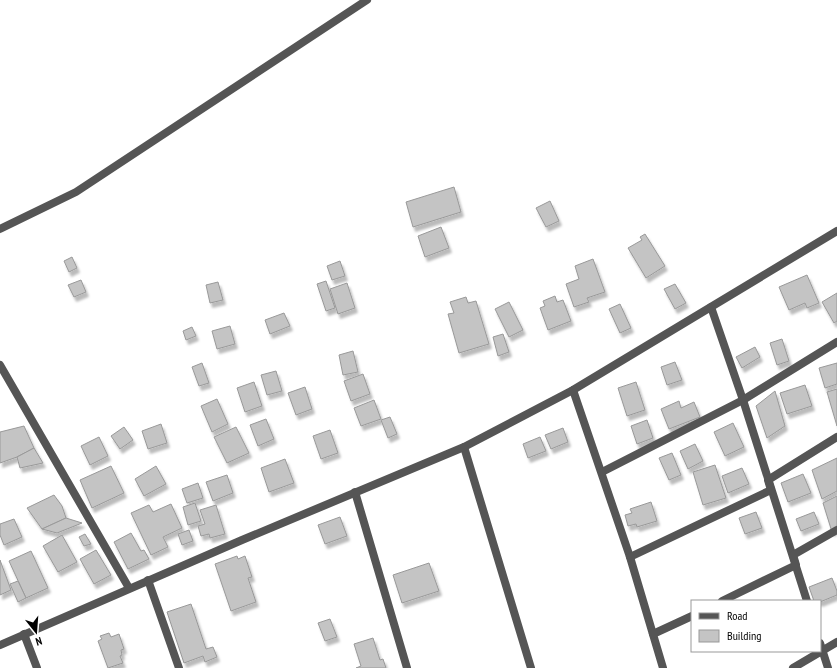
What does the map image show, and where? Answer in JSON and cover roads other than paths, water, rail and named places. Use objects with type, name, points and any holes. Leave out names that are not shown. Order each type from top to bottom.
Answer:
[{"type":"street","points":[[0,229],[76,192],[367,0]]},
{"type":"street","points":[[0,645],[129,588],[464,447],[573,390],[837,231]]},
{"type":"street","points":[[711,307],[743,400],[807,600]]},
{"type":"street","points":[[602,472],[743,400],[837,342]]},
{"type":"street","points":[[0,365],[129,588]]},
{"type":"street","points":[[573,390],[630,557],[663,668]]},
{"type":"street","points":[[768,480],[837,437]]},
{"type":"street","points":[[464,447],[531,668]]},
{"type":"street","points":[[630,557],[771,490]]},
{"type":"street","points":[[355,492],[407,668]]},
{"type":"street","points":[[793,556],[837,530]]},
{"type":"street","points":[[724,600],[796,565]]},
{"type":"street","points":[[148,580],[179,668]]},
{"type":"street","points":[[653,634],[691,616]]},
{"type":"street","points":[[24,634],[37,668]]},
{"type":"street","points":[[828,668],[821,647],[837,642]]},
{"type":"street","points":[[793,668],[814,652]]}]
